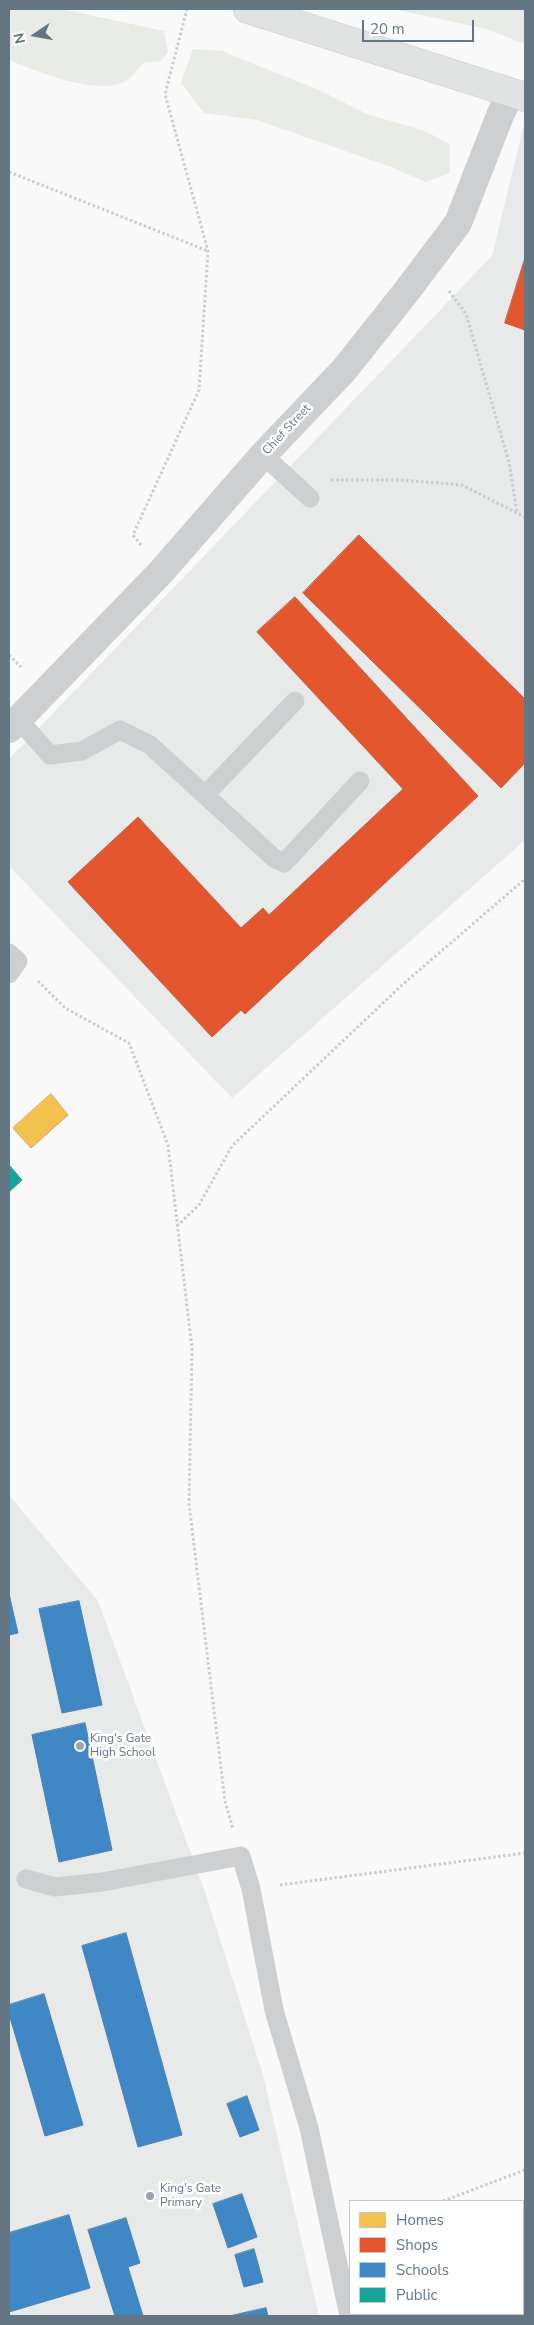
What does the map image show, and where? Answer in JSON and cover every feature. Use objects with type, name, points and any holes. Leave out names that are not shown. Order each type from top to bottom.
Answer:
[{"type":"main road","points":[[248,9],[518,95]]},
{"type":"street","name":"Chief Street","points":[[14,724],[161,572],[263,455],[344,370],[458,223],[501,113],[518,95]]},
{"type":"lane","points":[[263,455],[310,498]]},
{"type":"lane","points":[[206,794],[295,701]]},
{"type":"lane","points":[[14,724],[50,755],[82,751],[120,730],[150,745],[206,794],[274,858],[284,862],[360,780]]},
{"type":"lane","points":[[26,1879],[55,1888],[102,1882],[241,1856],[251,1889],[274,2010],[309,2128],[349,2316]]},
{"type":"path","points":[[161,572],[134,535],[199,390],[208,252],[166,94],[187,9]]},
{"type":"path","points":[[9,172],[208,252]]},
{"type":"path","points":[[428,262],[466,314],[509,462],[517,513]]},
{"type":"path","points":[[310,498],[332,479],[402,480],[462,485],[525,517]]},
{"type":"path","points":[[176,1226],[198,1205],[232,1146],[402,985],[525,879]]},
{"type":"path","points":[[12,963],[65,1008],[129,1043],[168,1145],[176,1226],[192,1348],[188,1504],[225,1800],[241,1856]]},
{"type":"path","points":[[251,1889],[525,1853]]},
{"type":"path","points":[[446,2200],[525,2170]]},
{"type":"shaded area","points":[[9,9],[62,9],[164,31],[168,52],[161,61],[143,63],[130,78],[118,84],[104,86],[87,85],[70,81],[36,71],[9,60]]},
{"type":"shaded area","points":[[394,9],[525,9],[525,44],[486,29]]},
{"type":"shaded area","points":[[193,49],[222,51],[317,89],[367,114],[425,131],[450,144],[450,173],[426,182],[391,167],[257,120],[204,113],[181,83]]},
{"type":"shaded area","points":[[525,120],[525,840],[232,1098],[9,866],[9,759],[492,256]]},
{"type":"shaded area","name":"King's Gate Primary","points":[[9,1495],[98,1601],[205,1892],[263,2075],[319,2316],[9,2316]]},
{"type":"building: Homes","points":[[51,1094],[68,1115],[31,1148],[13,1128]]},
{"type":"building: Shops","points":[[525,258],[525,330],[505,323]]},
{"type":"building: Shops","points":[[359,535],[525,699],[525,763],[501,788],[303,593]]},
{"type":"building: Shops","points":[[295,597],[478,796],[245,1014],[241,1010],[212,1037],[68,882],[138,817],[241,928],[263,908],[269,915],[403,789],[257,632]]},
{"type":"building: Schools","points":[[9,1594],[18,1633],[9,1635]]},
{"type":"building: Schools","points":[[79,1601],[102,1705],[62,1713],[39,1609]]},
{"type":"building: Schools","points":[[85,1723],[112,1850],[59,1862],[32,1735]]},
{"type":"building: Schools","points":[[126,1933],[182,2135],[138,2147],[82,1946]]},
{"type":"building: Schools","points":[[44,1994],[83,2125],[45,2136],[9,2014],[9,2005]]},
{"type":"building: Schools","points":[[247,2096],[259,2130],[240,2137],[227,2104]]},
{"type":"building: Schools","points":[[242,2194],[257,2237],[228,2248],[213,2204]]},
{"type":"building: Schools","points":[[69,2215],[90,2288],[9,2312],[9,2233]]},
{"type":"building: Schools","points":[[126,2218],[140,2263],[128,2267],[143,2316],[115,2316],[88,2230]]},
{"type":"building: Schools","points":[[254,2249],[263,2282],[244,2287],[235,2255]]},
{"type":"building: Schools","points":[[266,2308],[268,2316],[230,2316]]},
{"type":"building: Public","points":[[9,1165],[22,1180],[9,1192]]},
{"type":"place","name":"King's Gate High School","points":[[80,1746]]},
{"type":"place","name":"King's Gate Primary","points":[[150,2196]]}]
